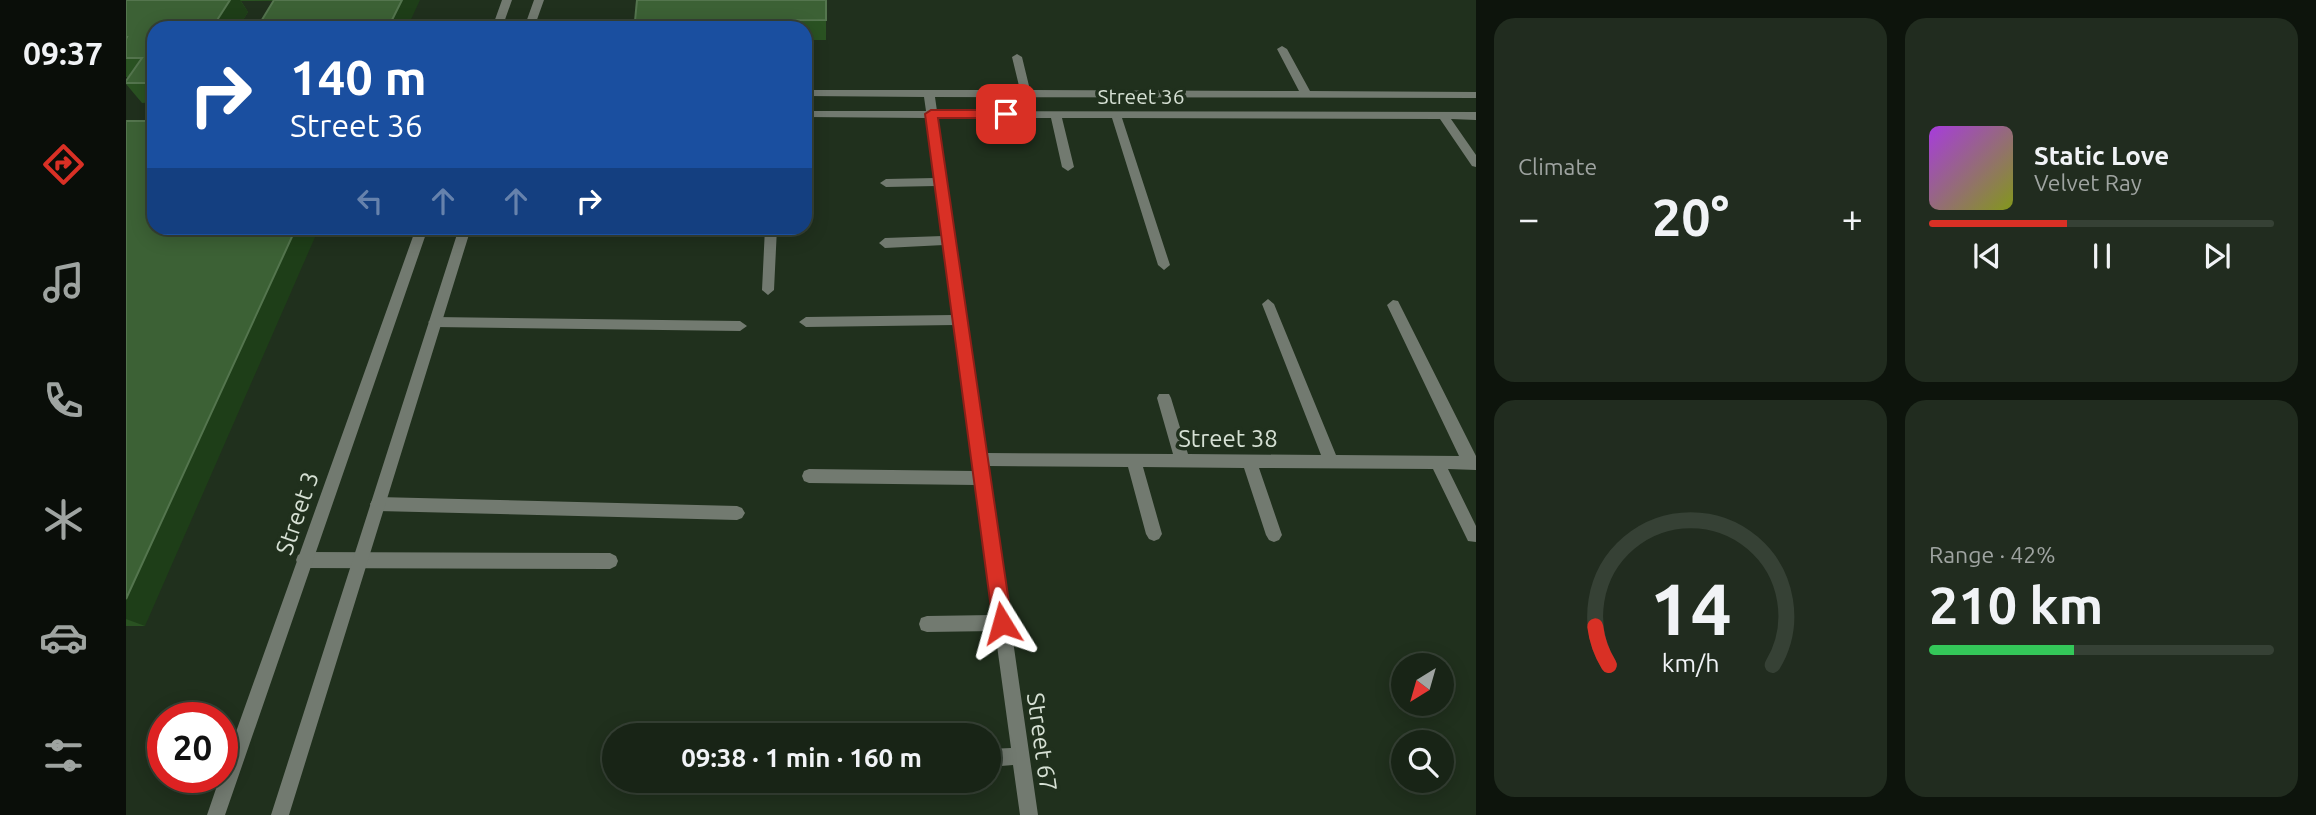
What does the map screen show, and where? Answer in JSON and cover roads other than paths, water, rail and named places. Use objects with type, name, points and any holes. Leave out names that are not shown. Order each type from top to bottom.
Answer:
[{"type":"street","points":[[500,21],[507,0]]},
{"type":"street","points":[[532,21],[539,0]]},
{"type":"street","points":[[1282,49],[1306,94]]},
{"type":"street","points":[[1017,57],[1026,94]]},
{"type":"street","name":"Street 36","points":[[812,93],[1476,94]]},
{"type":"street","name":"Street 67","points":[[929,93],[1029,815]]},
{"type":"street","name":"Street 36","points":[[812,114],[1476,116]]},
{"type":"street","points":[[1056,115],[1068,166]]},
{"type":"street","points":[[1116,115],[1164,265]]},
{"type":"street","points":[[1443,116],[1476,163]]},
{"type":"street","points":[[886,183],[941,182]]},
{"type":"street","name":"Street 3","points":[[216,815],[420,235]]},
{"type":"street","points":[[279,815],[463,235]]},
{"type":"street","points":[[768,290],[771,235]]},
{"type":"street","points":[[885,243],[949,240]]},
{"type":"street","points":[[1268,304],[1331,462]]},
{"type":"street","points":[[1392,305],[1473,463]]},
{"type":"street","points":[[807,322],[960,320]]},
{"type":"street","points":[[435,323],[740,326]]},
{"type":"street","points":[[1164,398],[1182,460]]},
{"type":"street","name":"Street 38","points":[[979,459],[1473,463]]},
{"type":"street","points":[[1134,460],[1154,534]]},
{"type":"street","points":[[1249,461],[1273,535]]},
{"type":"street","points":[[1437,462],[1473,536]]},
{"type":"street","points":[[809,476],[982,478]]},
{"type":"street","points":[[377,504],[737,513]]},
{"type":"street","points":[[304,560],[610,561]]},
{"type":"street","points":[[927,624],[1002,623]]},
{"type":"street","points":[[1001,757],[1021,756]]}]
